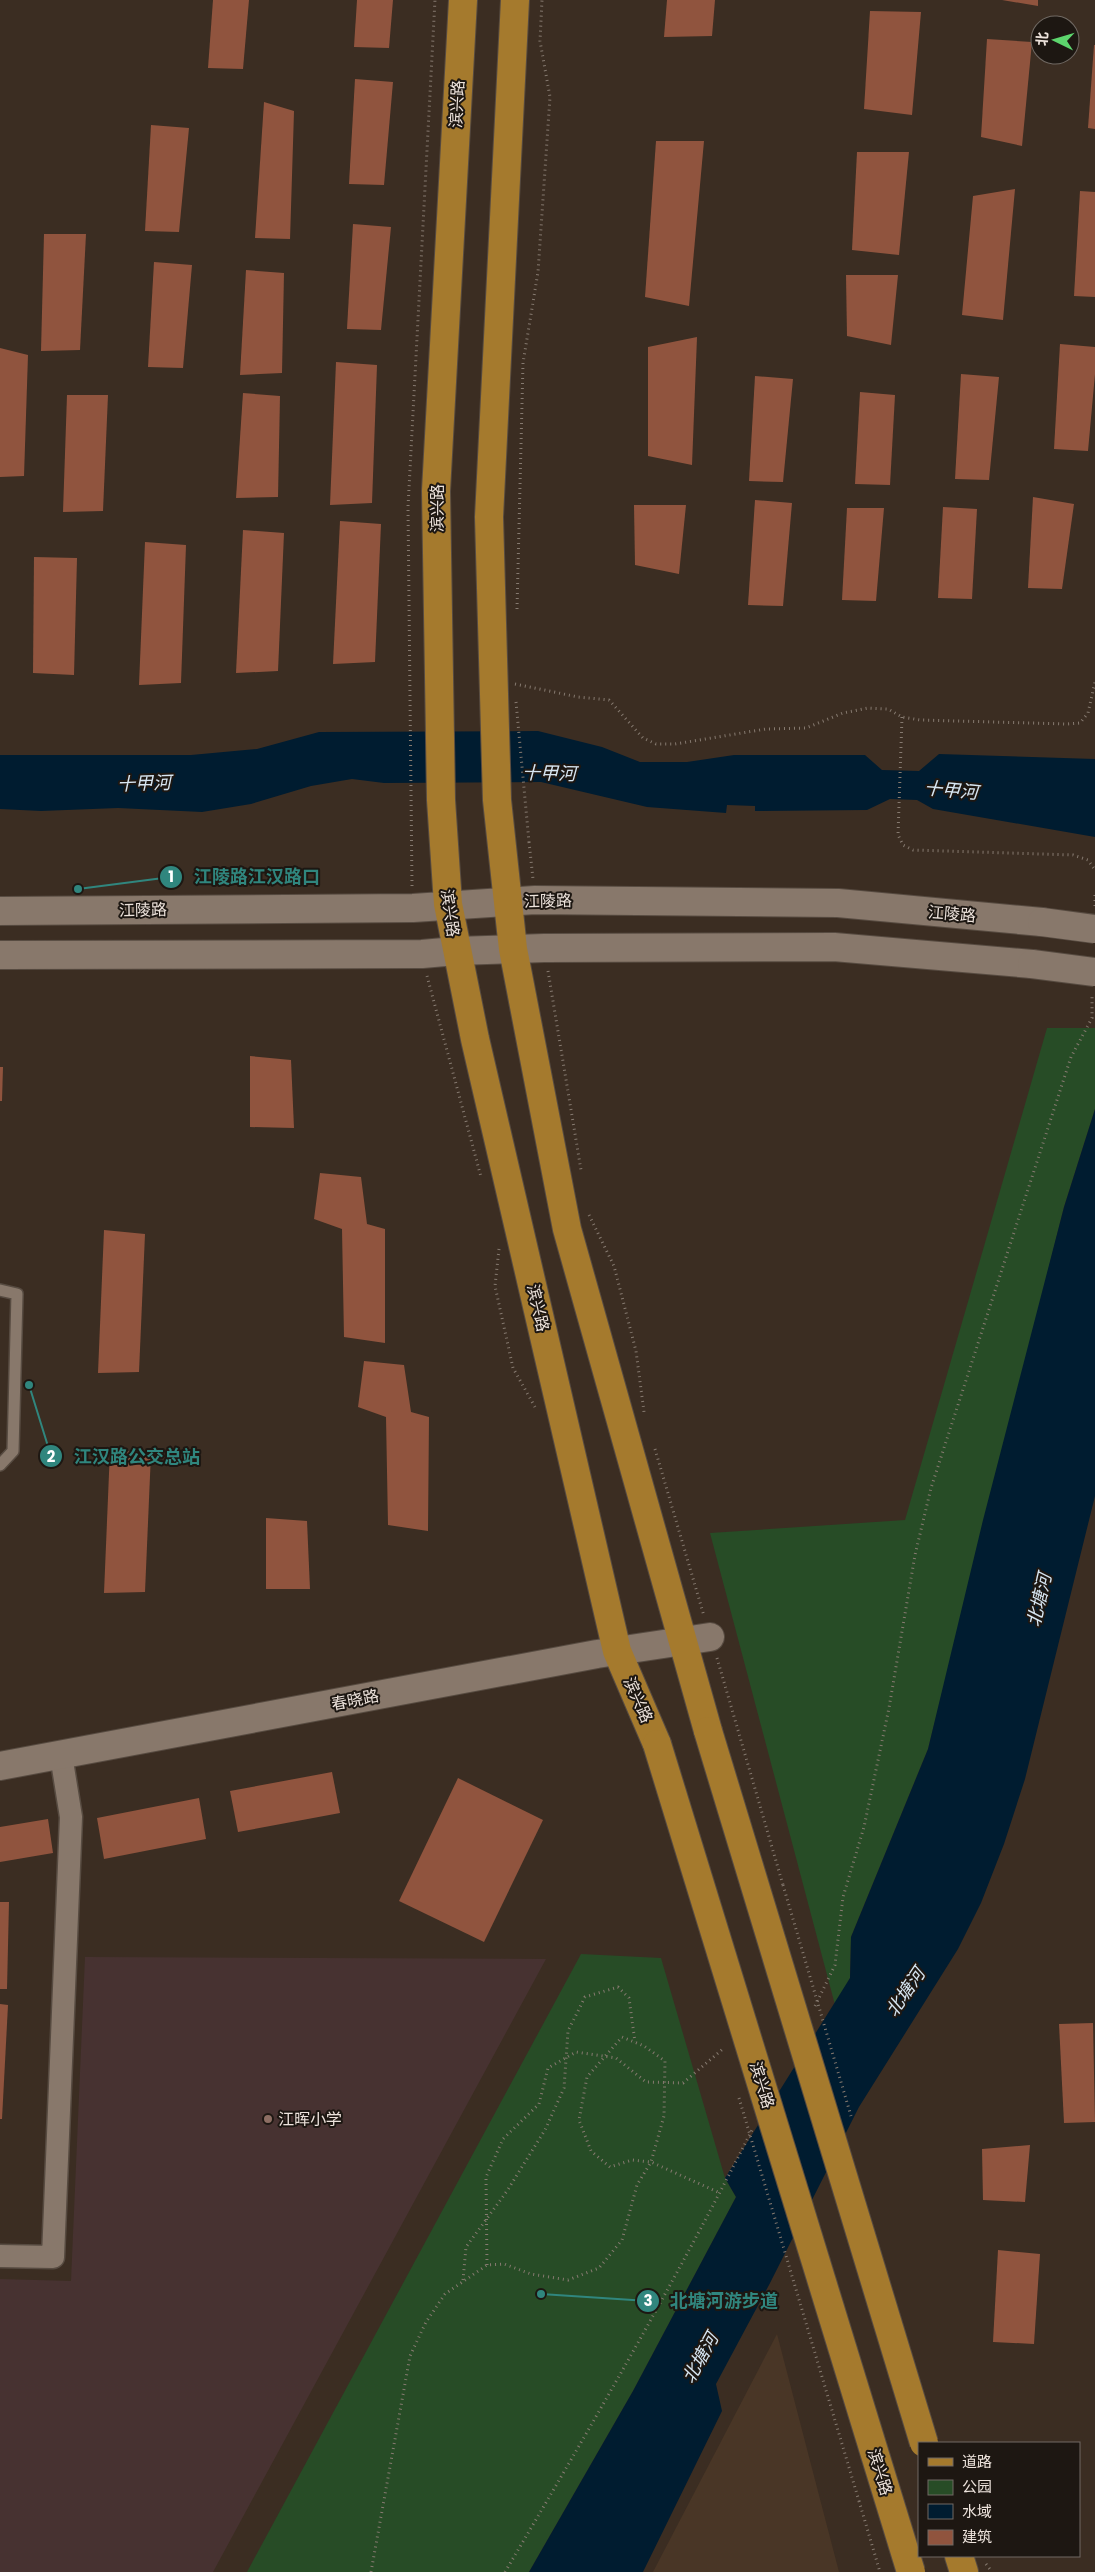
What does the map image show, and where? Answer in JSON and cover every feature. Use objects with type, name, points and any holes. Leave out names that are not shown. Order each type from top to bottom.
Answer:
[{"type":"main road","name":"滨兴路","points":[[463,0],[436,491],[441,800],[448,904],[456,951],[617,1651],[657,1744],[911,2572]]},
{"type":"main road","points":[[515,0],[489,517],[504,706],[497,800],[513,949],[568,1229],[708,1731],[924,2442]]},
{"type":"main road","name":"江陵路","points":[[0,911],[413,908],[448,904],[508,903],[535,900],[838,903],[1042,922],[1095,929]]},
{"type":"main road","points":[[0,955],[422,954],[544,948],[834,947],[1032,964],[1095,972]]},
{"type":"main road","name":"春晓路","points":[[0,1766],[617,1651],[710,1637]]},
{"type":"main road","points":[[959,2557],[964,2572]]},
{"type":"street","points":[[0,2256],[54,2256],[71,1817],[61,1755]]},
{"type":"lane","points":[[0,1290],[17,1294],[12,1451],[0,1465]]},
{"type":"path","points":[[411,844],[408,507],[435,0]]},
{"type":"path","points":[[516,616],[523,363],[538,272],[550,97],[540,41],[542,0]]},
{"type":"path","points":[[515,674],[514,684],[504,706],[529,842],[535,900]]},
{"type":"path","points":[[514,684],[578,697],[609,700],[643,738],[656,744],[675,744],[766,729],[806,728],[843,713],[868,708],[888,709],[902,718],[930,720],[1080,723],[1088,713],[1095,682]]},
{"type":"path","points":[[902,718],[898,835],[903,846],[913,850],[1074,855],[1088,860],[1095,870]]},
{"type":"path","points":[[544,948],[582,1175]]},
{"type":"path","points":[[813,2009],[835,1965],[843,1897],[866,1818],[889,1708],[915,1555],[931,1488],[1071,1057],[1092,1018]]},
{"type":"path","points":[[588,1214],[614,1266],[636,1351],[644,1413]]},
{"type":"path","points":[[653,1441],[783,1885]]},
{"type":"path","points":[[463,2281],[466,2247],[507,2191],[545,2130],[564,2088],[568,2030],[585,1997],[618,1987],[629,1998],[635,2042]]},
{"type":"path","points":[[371,2572],[410,2356],[426,2322],[445,2294],[487,2265],[504,2264],[531,2274],[568,2280],[599,2268],[622,2240],[637,2185],[651,2162],[664,2116],[665,2061],[635,2042],[622,2037],[587,2077],[579,2120],[591,2151],[610,2167],[632,2160],[651,2162],[720,2193]]},
{"type":"path","points":[[722,2039],[727,2057]]},
{"type":"path","points":[[487,2265],[486,2177],[503,2139],[539,2104],[548,2068],[576,2052],[616,2058],[646,2082],[682,2083],[724,2048]]},
{"type":"path","points":[[738,2095],[880,2572]]},
{"type":"path","points":[[505,2572],[558,2483],[720,2193],[756,2123]]},
{"type":"shaded area","name":"江晖小学","points":[[85,1957],[546,1959],[213,2572],[0,2572],[0,2279],[71,2281]]},
{"type":"shaded area","points":[[777,2334],[839,2572],[653,2572]]},
{"type":"green space","points":[[1047,1028],[1095,1028],[1095,1109],[1064,1207],[928,1749],[851,1937],[850,1978],[835,2005],[710,1533],[905,1520]]},
{"type":"green space","points":[[581,1954],[661,1958],[725,2178],[736,2197],[633,2391],[529,2572],[247,2572]]},
{"type":"water","name":"十甲河","points":[[538,731],[602,747],[640,762],[687,762],[734,755],[865,755],[882,770],[919,771],[939,754],[1095,759],[1095,837],[933,809],[917,800],[890,799],[867,810],[755,811],[755,806],[727,805],[726,813],[647,807],[541,782],[384,783],[352,779],[311,786],[251,804],[202,812],[118,808],[41,811],[0,809],[0,755],[191,755],[257,749],[319,732]]},
{"type":"water","name":"北塘河","points":[[1095,1109],[1095,1496],[1025,1779],[1004,1844],[981,1903],[958,1949],[859,2107],[769,2285],[716,2384],[722,2411],[643,2572],[529,2572],[633,2391],[736,2197],[725,2178],[850,1978],[851,1937],[928,1749],[983,1520],[1064,1207]]},
{"type":"building","points":[[213,0],[249,0],[243,69],[208,68]]},
{"type":"building","points":[[357,0],[393,0],[389,48],[354,47]]},
{"type":"building","points":[[667,0],[715,0],[712,36],[664,37]]},
{"type":"building","points":[[1002,0],[1038,0],[1038,6]]},
{"type":"building","points":[[870,11],[921,12],[912,115],[864,109]]},
{"type":"building","points":[[987,39],[1030,42],[1030,63],[1022,146],[981,137]]},
{"type":"building","points":[[1095,45],[1095,129],[1088,128]]},
{"type":"building","points":[[355,79],[393,82],[384,185],[349,184]]},
{"type":"building","points":[[264,102],[294,111],[290,239],[255,238]]},
{"type":"building","points":[[151,125],[189,128],[179,232],[145,231]]},
{"type":"building","points":[[656,141],[704,141],[689,306],[645,297]]},
{"type":"building","points":[[857,152],[909,152],[899,255],[852,250]]},
{"type":"building","points":[[1015,189],[1003,320],[962,315],[973,196]]},
{"type":"building","points":[[1080,191],[1095,192],[1095,297],[1074,296]]},
{"type":"building","points":[[353,224],[391,227],[381,330],[347,329]]},
{"type":"building","points":[[44,234],[86,234],[80,350],[41,351]]},
{"type":"building","points":[[154,262],[192,265],[183,368],[148,367]]},
{"type":"building","points":[[246,270],[284,273],[282,373],[240,375]]},
{"type":"building","points":[[846,275],[898,275],[891,345],[847,336]]},
{"type":"building","points":[[697,337],[692,465],[648,456],[648,347]]},
{"type":"building","points":[[1060,344],[1095,347],[1095,374],[1088,451],[1054,449]]},
{"type":"building","points":[[0,348],[28,355],[24,476],[0,477]]},
{"type":"building","points":[[336,362],[377,365],[372,503],[330,505]]},
{"type":"building","points":[[961,374],[999,377],[989,480],[955,479]]},
{"type":"building","points":[[755,376],[793,379],[783,482],[749,481]]},
{"type":"building","points":[[860,392],[895,395],[890,485],[855,484]]},
{"type":"building","points":[[243,393],[280,396],[278,497],[236,498]]},
{"type":"building","points":[[67,395],[108,395],[103,511],[63,512]]},
{"type":"building","points":[[1033,497],[1074,504],[1062,589],[1028,588]]},
{"type":"building","points":[[755,500],[792,503],[783,606],[748,605]]},
{"type":"building","points":[[634,505],[686,505],[679,574],[635,565]]},
{"type":"building","points":[[943,507],[977,509],[972,599],[938,598]]},
{"type":"building","points":[[847,508],[884,508],[876,601],[842,600]]},
{"type":"building","points":[[340,521],[381,524],[375,662],[333,664]]},
{"type":"building","points":[[243,530],[284,533],[278,671],[236,673]]},
{"type":"building","points":[[145,542],[186,545],[181,683],[139,685]]},
{"type":"building","points":[[34,557],[77,558],[74,675],[33,673]]},
{"type":"building","points":[[250,1056],[291,1060],[294,1128],[250,1127]]},
{"type":"building","points":[[0,1067],[3,1067],[2,1101],[0,1101]]},
{"type":"building","points":[[320,1173],[361,1177],[367,1224],[385,1229],[385,1343],[344,1337],[342,1229],[314,1219]]},
{"type":"building","points":[[104,1230],[145,1234],[139,1372],[98,1373]]},
{"type":"building","points":[[364,1361],[404,1365],[411,1412],[429,1417],[428,1531],[388,1525],[386,1417],[358,1407]]},
{"type":"building","points":[[110,1450],[151,1453],[145,1592],[104,1593]]},
{"type":"building","points":[[266,1518],[307,1521],[310,1589],[266,1589]]},
{"type":"building","points":[[332,1772],[340,1813],[238,1832],[230,1791]]},
{"type":"building","points":[[458,1778],[543,1820],[484,1942],[399,1901]]},
{"type":"building","points":[[199,1798],[206,1839],[104,1859],[97,1818]]},
{"type":"building","points":[[48,1819],[53,1853],[0,1862],[0,1827]]},
{"type":"building","points":[[0,1902],[9,1902],[7,1989],[0,1989]]},
{"type":"building","points":[[0,2004],[8,2005],[2,2119],[0,2119]]},
{"type":"building","points":[[1093,2023],[1095,2122],[1064,2123],[1059,2024]]},
{"type":"building","points":[[1030,2145],[1025,2202],[983,2200],[982,2149]]},
{"type":"building","points":[[998,2250],[1040,2254],[1034,2344],[993,2342]]},
{"type":"place","name":"江陵路江汉路口","points":[[78,889]]},
{"type":"place","name":"江汉路公交总站","points":[[29,1385]]},
{"type":"place","name":"江晖小学","points":[[268,2119]]},
{"type":"place","name":"北塘河游步道","points":[[541,2294]]}]
